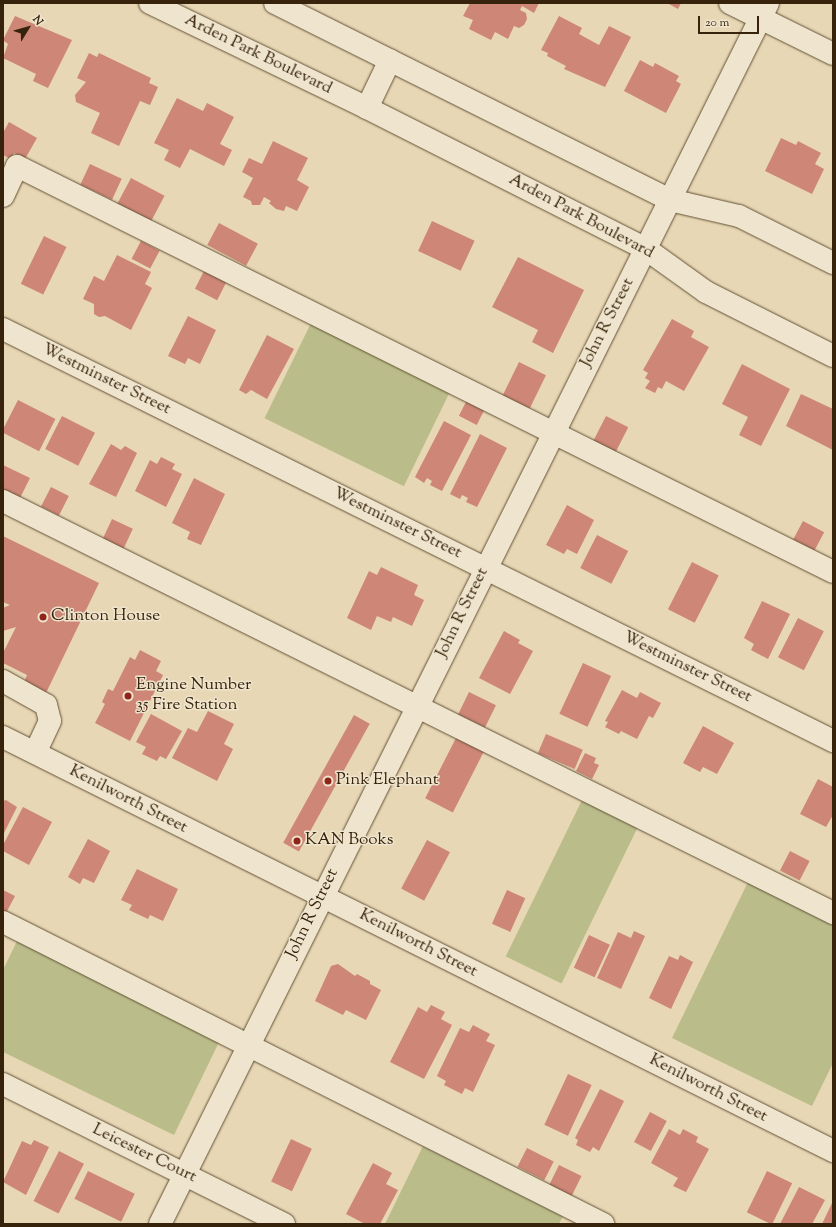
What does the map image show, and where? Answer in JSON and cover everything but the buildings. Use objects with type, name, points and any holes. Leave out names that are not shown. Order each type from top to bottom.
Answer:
[{"type":"street","name":"Arden Park Boulevard","points":[[150,3],[367,108],[646,249],[706,292],[833,356]]},
{"type":"street","points":[[275,3],[670,200],[739,216],[833,263]]},
{"type":"street","points":[[730,3],[765,11],[833,54]]},
{"type":"street","name":"John R Street","points":[[160,1224],[416,706],[765,11]]},
{"type":"street","points":[[367,108],[390,60]]},
{"type":"street","points":[[3,196],[17,166],[833,572]]},
{"type":"street","name":"Westminster Street","points":[[3,329],[833,741]]},
{"type":"street","points":[[3,501],[833,912]]},
{"type":"street","points":[[3,681],[46,705],[50,713],[50,721],[35,753]]},
{"type":"street","name":"Kenilworth Street","points":[[3,737],[833,1151]]},
{"type":"street","points":[[3,922],[603,1224]]},
{"type":"street","name":"Leicester Court","points":[[3,1084],[284,1224]]},
{"type":"green space","points":[[311,323],[450,391],[404,486],[265,418]]},
{"type":"green space","points":[[582,800],[638,827],[561,984],[506,956]]},
{"type":"green space","points":[[748,882],[833,924],[833,1063],[812,1106],[672,1038]]},
{"type":"green space","points":[[17,941],[220,1040],[174,1135],[3,1052],[3,970]]},
{"type":"green space","points":[[423,1146],[563,1216],[559,1224],[385,1224]]},
{"type":"place","name":"Clinton House","points":[[43,617]]},
{"type":"place","name":"Engine Number 35 Fire Station","points":[[128,696]]},
{"type":"place","name":"Pink Elephant","points":[[328,781]]},
{"type":"place","name":"KAN Books","points":[[297,841]]}]
